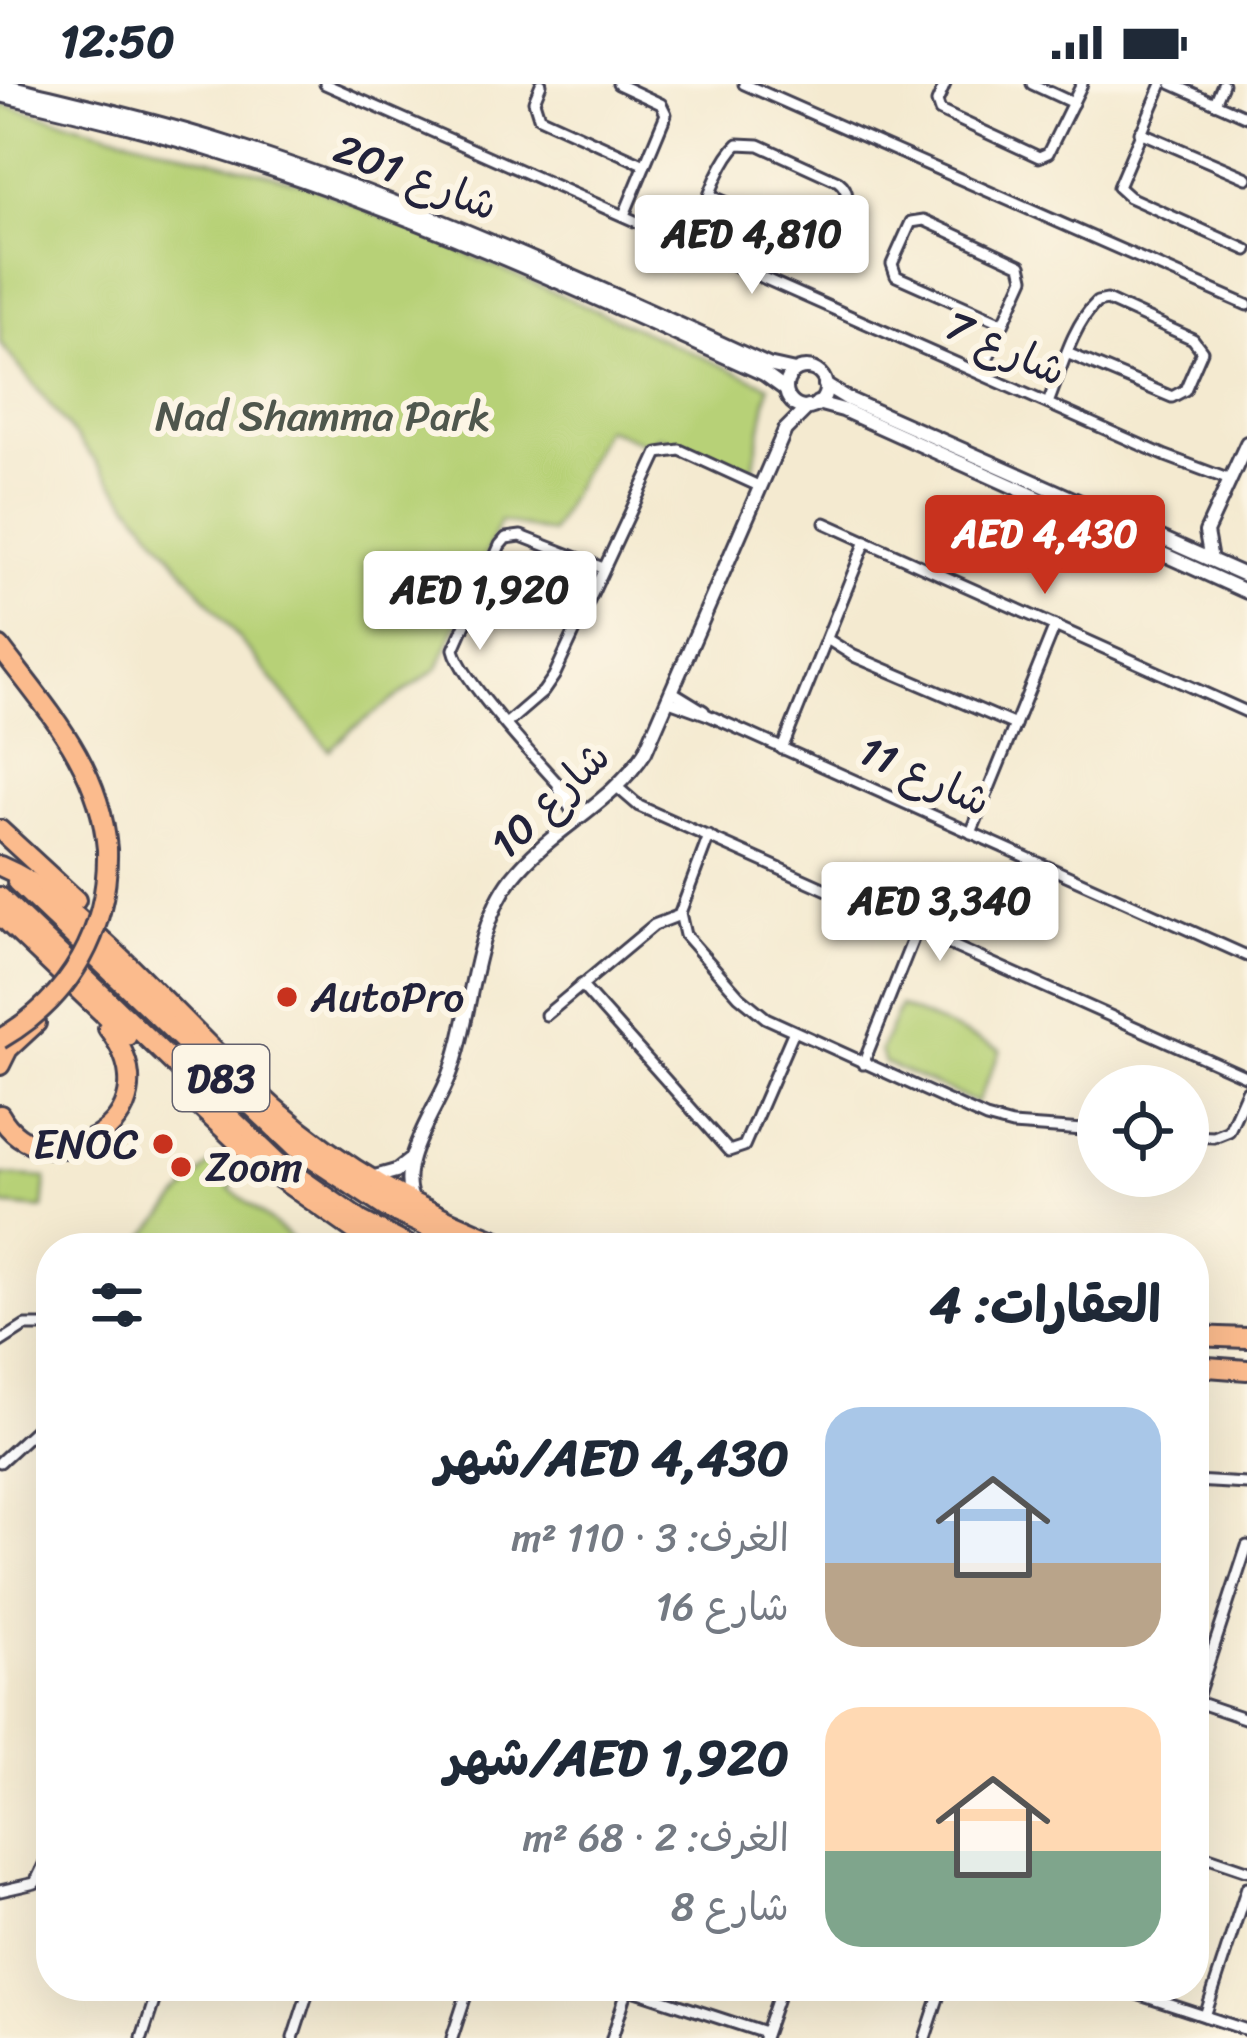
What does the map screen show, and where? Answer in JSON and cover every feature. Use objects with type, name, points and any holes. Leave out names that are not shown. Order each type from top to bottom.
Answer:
[{"type":"highway","points":[[0,647],[82,758],[100,803],[106,849],[105,896],[94,937],[74,973],[48,1003],[0,1039]]},
{"type":"highway","points":[[0,830],[66,889],[134,968]]},
{"type":"highway","points":[[0,866],[55,896],[274,1108],[371,1178],[416,1205],[481,1233]]},
{"type":"highway","name":"D83","points":[[0,866],[296,1148],[385,1207],[440,1233]]},
{"type":"highway","name":"D83","points":[[0,897],[278,1163],[384,1233]]},
{"type":"highway","points":[[4,920],[264,1167],[359,1233]]},
{"type":"highway","points":[[4,1121],[26,1142],[51,1148],[76,1146],[96,1138],[125,1108],[131,1067],[124,1049],[71,983]]},
{"type":"highway","points":[[0,1065],[8,1049],[40,1020],[48,1003]]},
{"type":"highway","points":[[1209,1336],[1245,1337]]},
{"type":"highway","points":[[1209,1367],[1247,1370]]},
{"type":"street","name":"شارع 201","points":[[0,84],[296,166],[486,239],[768,365],[794,371]]},
{"type":"street","points":[[541,84],[534,101],[539,117],[645,165]]},
{"type":"street","points":[[618,84],[665,109],[666,118],[623,214]]},
{"type":"street","points":[[744,84],[1247,305]]},
{"type":"street","points":[[945,84],[937,102],[940,111],[1039,157],[1048,154],[1082,84]]},
{"type":"street","points":[[1033,84],[1073,103]]},
{"type":"street","points":[[1162,84],[1118,180],[1122,193],[1247,250]]},
{"type":"street","points":[[1172,84],[1247,117]]},
{"type":"street","points":[[1212,102],[1220,84]]},
{"type":"street","name":"شارع 7","points":[[328,85],[1229,483]]},
{"type":"street","name":"شارع 201","points":[[0,95],[223,153],[389,211],[764,374],[787,393]]},
{"type":"street","points":[[1140,131],[1247,178]]},
{"type":"street","points":[[690,245],[730,150],[748,142],[838,181],[847,188],[849,198],[833,234],[820,242],[711,196]]},
{"type":"street","points":[[981,373],[1024,278],[1021,265],[920,218],[911,221],[892,265],[896,276],[1002,323]]},
{"type":"street","points":[[1048,403],[1069,354],[1088,310],[1102,300],[1193,339],[1202,351],[1185,390],[1172,397],[1069,354]]},
{"type":"street","points":[[1247,576],[848,399],[825,385],[811,368],[794,371],[787,393],[795,404],[843,410],[1247,592]]},
{"type":"street","points":[[813,405],[825,385]]},
{"type":"street","name":"شارع 10","points":[[411,1159],[462,1040],[493,909],[523,865],[621,784],[645,752],[785,430],[787,393]]},
{"type":"street","name":"شارع 10","points":[[785,430],[813,405]]},
{"type":"street","points":[[1210,560],[1207,532],[1247,443]]},
{"type":"street","points":[[505,721],[526,707],[554,676],[658,453],[680,450],[762,483]]},
{"type":"street","points":[[825,523],[1247,712]]},
{"type":"street","points":[[1180,546],[1207,532]]},
{"type":"street","points":[[581,817],[458,662],[456,642],[502,542],[521,536],[602,571]]},
{"type":"street","points":[[777,747],[870,543]]},
{"type":"street","points":[[967,831],[1059,627]]},
{"type":"street","points":[[825,643],[1014,728]]},
{"type":"street","name":"شارع 11","points":[[671,696],[1247,956]]},
{"type":"street","points":[[621,784],[650,810],[1247,1077]]},
{"type":"street","points":[[680,920],[712,837]]},
{"type":"street","points":[[546,1015],[654,925],[680,920]]},
{"type":"street","points":[[680,920],[739,996],[793,1034],[994,1121],[1077,1129]]},
{"type":"street","points":[[860,1063],[920,930]]},
{"type":"street","points":[[581,985],[729,1151],[744,1146],[793,1034]]},
{"type":"street","points":[[1209,1136],[1222,1136],[1231,1129],[1247,1091]]},
{"type":"street","points":[[371,1178],[396,1171],[411,1159]]},
{"type":"street","points":[[411,1159],[406,1187],[416,1205]]},
{"type":"street","points":[[0,1342],[25,1326],[36,1326]]},
{"type":"street","points":[[0,1462],[36,1426]]},
{"type":"street","points":[[1209,1481],[1247,1484]]},
{"type":"street","points":[[1209,1659],[1247,1546]]},
{"type":"street","points":[[1209,1706],[1247,1719]]},
{"type":"street","points":[[1209,1857],[1247,1870]]},
{"type":"street","points":[[0,1891],[36,1881]]},
{"type":"street","points":[[1204,2016],[1247,1887]]},
{"type":"street","points":[[142,2038],[154,2001]]},
{"type":"street","points":[[293,2038],[305,2001]]},
{"type":"street","points":[[452,2038],[465,2001]]},
{"type":"street","points":[[612,2038],[621,2001]]},
{"type":"street","points":[[665,2001],[765,2036],[777,2001]]},
{"type":"street","points":[[925,2038],[937,2001]]},
{"type":"street","points":[[1158,2001],[1247,2030]]},
{"type":"green space","name":"Nad Shamma Park","points":[[0,104],[306,184],[769,386],[752,474],[659,436],[648,445],[605,428],[551,533],[500,521],[438,668],[329,750],[0,343]]},
{"type":"green space","points":[[900,1006],[1001,1050],[977,1103],[884,1063],[880,1051]]},
{"type":"green space","points":[[216,1156],[240,1177],[229,1188],[285,1233],[148,1233]]},
{"type":"green space","points":[[0,1175],[46,1178],[43,1209],[0,1205]]},
{"type":"place","name":"AutoPro","points":[[287,997]]},
{"type":"place","name":"ENOC","points":[[163,1144]]},
{"type":"place","name":"Zoom","points":[[181,1167]]}]
